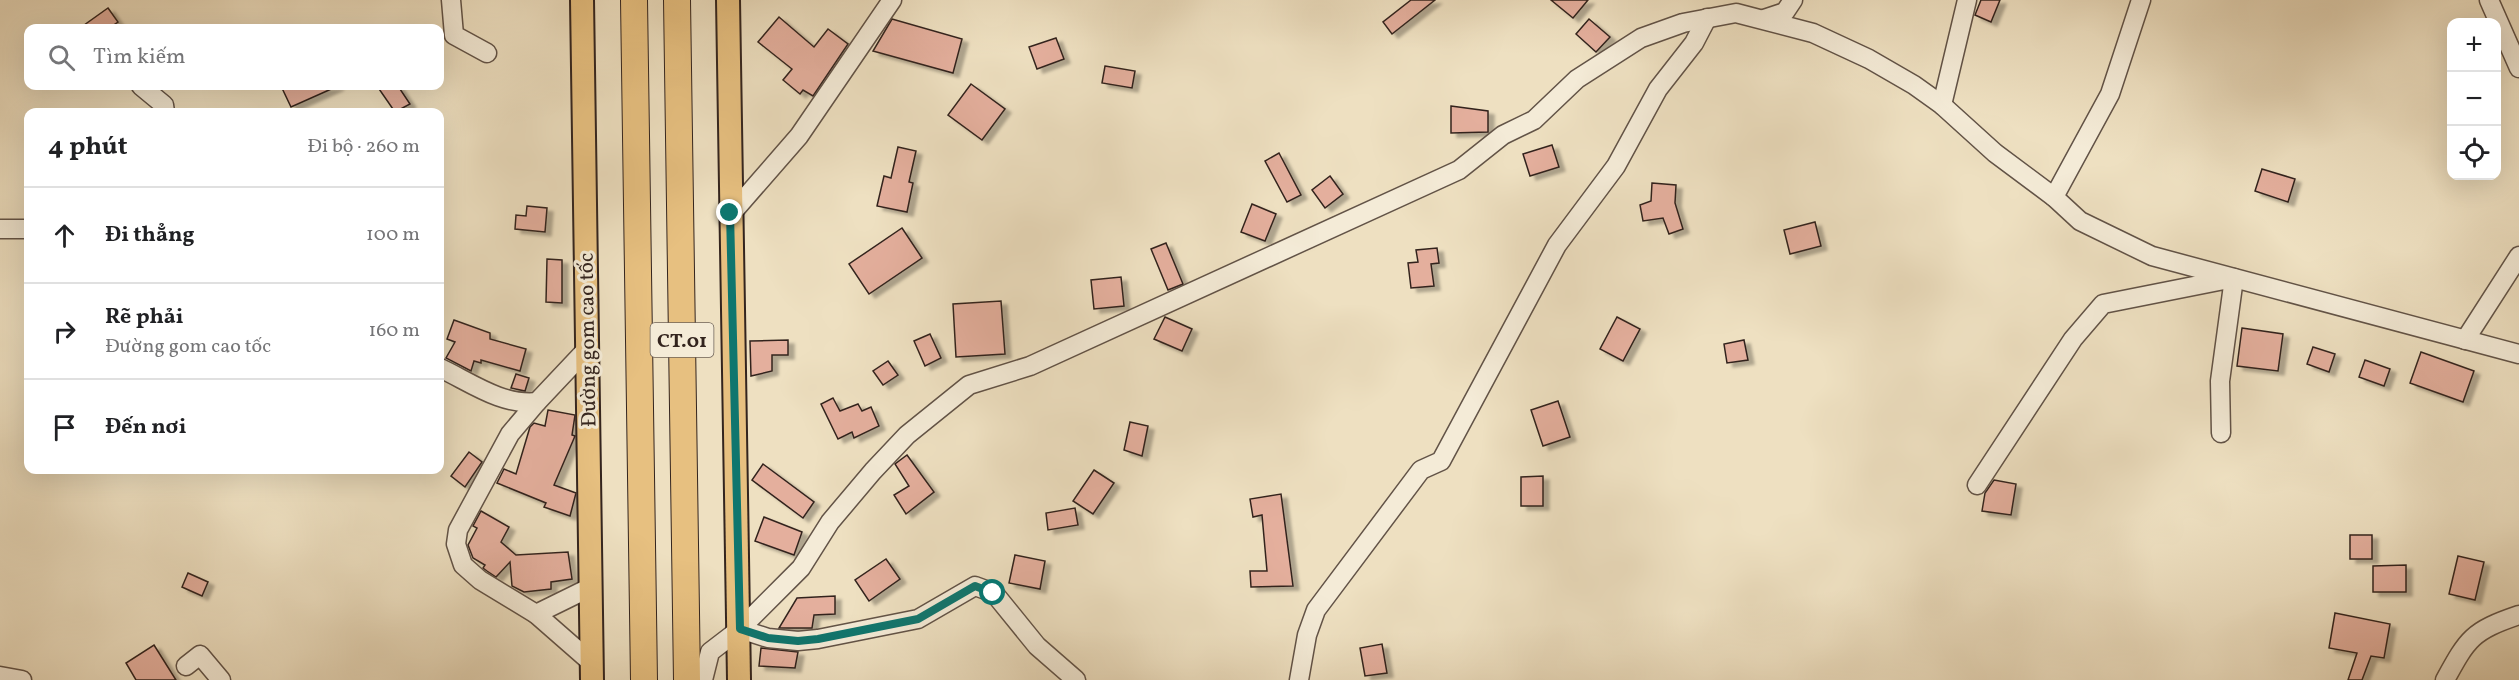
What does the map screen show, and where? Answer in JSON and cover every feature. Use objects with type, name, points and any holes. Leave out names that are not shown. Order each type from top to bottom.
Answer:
[{"type":"highway","name":"CT.01","points":[[634,0],[644,680]]},
{"type":"highway","name":"CT.01","points":[[677,0],[687,680]]},
{"type":"main road","name":"Đường gom cao tốc","points":[[582,0],[592,672]]},
{"type":"main road","points":[[728,0],[730,213],[740,629],[739,680]]},
{"type":"street","points":[[451,0],[454,35],[487,53]]},
{"type":"street","points":[[730,213],[799,136],[892,0]]},
{"type":"street","points":[[1764,20],[1785,12],[1793,0]]},
{"type":"street","points":[[1942,105],[1966,0]]},
{"type":"street","points":[[2054,197],[2110,94],[2140,0]]},
{"type":"street","points":[[2489,0],[2519,68]]},
{"type":"street","points":[[704,680],[710,652],[740,629],[801,568],[830,522],[907,435],[969,385],[1030,366],[1459,170],[1503,135],[1533,120],[1577,79],[1641,38],[1683,23],[1707,18],[1736,13],[1764,20],[1813,33],[1869,59],[1942,105],[1995,153],[2054,197],[2080,220],[2152,256],[2519,354]]},
{"type":"street","points":[[1299,680],[1307,635],[1316,610],[1421,470],[1441,461],[1557,245],[1616,166],[1658,89],[1694,43],[1707,18]]},
{"type":"street","points":[[146,90],[164,105],[164,108]]},
{"type":"street","points":[[0,229],[24,230]]},
{"type":"street","points":[[2465,340],[2519,256]]},
{"type":"street","points":[[2222,433],[2220,381],[2234,278]]},
{"type":"street","points":[[1977,485],[2073,339],[2103,304],[2234,278]]},
{"type":"street","points":[[587,350],[510,434],[458,530],[456,544],[463,565],[480,580],[536,614],[592,672]]},
{"type":"street","points":[[444,370],[501,398],[519,404],[537,402]]},
{"type":"street","points":[[536,614],[591,586]]},
{"type":"street","points":[[740,629],[768,638],[798,641],[828,637],[918,619],[975,586],[993,593],[1037,646],[1076,680]]},
{"type":"street","points":[[2445,680],[2462,648],[2478,632],[2519,615]]},
{"type":"street","points":[[186,666],[200,655],[221,680]]},
{"type":"street","points":[[0,676],[22,680]]},
{"type":"building","points":[[1411,0],[1435,0],[1392,34],[1383,22]]},
{"type":"building","points":[[1551,0],[1588,0],[1573,18]]},
{"type":"building","points":[[1981,0],[2000,0],[1991,22],[1975,15]]},
{"type":"building","points":[[108,8],[118,22],[115,24],[86,24]]},
{"type":"building","points":[[779,17],[814,47],[828,29],[848,44],[813,96],[803,90],[800,94],[783,80],[792,69],[758,42]]},
{"type":"building","points":[[892,19],[962,39],[953,73],[873,51]]},
{"type":"building","points":[[1589,19],[1610,37],[1596,52],[1576,34]]},
{"type":"building","points":[[1056,38],[1064,59],[1037,69],[1029,47]]},
{"type":"building","points":[[1105,66],[1135,71],[1132,88],[1102,83]]},
{"type":"building","points":[[971,84],[1005,109],[982,140],[948,115]]},
{"type":"building","points":[[283,90],[329,90],[291,107]]},
{"type":"building","points":[[380,90],[401,90],[410,104],[402,108],[392,108]]},
{"type":"building","points":[[1451,106],[1488,111],[1488,132],[1451,133]]},
{"type":"building","points":[[1552,145],[1559,167],[1530,176],[1523,154]]},
{"type":"building","points":[[898,147],[916,151],[909,182],[913,183],[907,212],[877,206],[884,176],[891,178]]},
{"type":"building","points":[[1279,153],[1301,195],[1287,202],[1265,161]]},
{"type":"building","points":[[2262,169],[2295,179],[2288,202],[2255,191]]},
{"type":"building","points":[[1330,176],[1343,194],[1325,208],[1312,190]]},
{"type":"building","points":[[1652,183],[1676,185],[1675,203],[1683,229],[1669,234],[1663,218],[1643,221],[1640,205],[1651,201]]},
{"type":"building","points":[[1252,204],[1276,214],[1265,241],[1241,232]]},
{"type":"building","points":[[527,206],[547,208],[545,232],[515,229],[516,215],[526,216]]},
{"type":"building","points":[[1815,222],[1821,246],[1790,254],[1784,230]]},
{"type":"building","points":[[902,228],[922,258],[869,294],[849,264]]},
{"type":"building","points":[[1166,243],[1183,284],[1168,290],[1151,249]]},
{"type":"building","points":[[1437,248],[1439,263],[1431,264],[1434,286],[1411,288],[1408,263],[1418,262],[1416,250]]},
{"type":"building","points":[[547,259],[562,260],[562,303],[546,302]]},
{"type":"building","points":[[1121,277],[1124,306],[1094,309],[1091,280]]},
{"type":"building","points":[[1001,301],[1005,354],[956,357],[953,304]]},
{"type":"building","points":[[1165,317],[1192,329],[1182,351],[1154,339]]},
{"type":"building","points":[[1617,317],[1640,329],[1623,361],[1600,349]]},
{"type":"building","points":[[454,320],[490,333],[490,339],[526,349],[520,371],[481,360],[481,363],[474,361],[471,371],[446,358],[455,342],[447,339]]},
{"type":"building","points":[[2242,328],[2283,334],[2278,371],[2237,366]]},
{"type":"building","points":[[930,334],[941,358],[925,366],[914,341]]},
{"type":"building","points":[[788,340],[788,355],[772,355],[772,371],[751,376],[750,341]]},
{"type":"building","points":[[1744,340],[1748,360],[1727,363],[1724,344]]},
{"type":"building","points":[[2313,347],[2335,354],[2329,372],[2307,364]]},
{"type":"building","points":[[2421,352],[2474,371],[2463,402],[2410,383]]},
{"type":"building","points":[[2365,360],[2390,369],[2384,386],[2359,377]]},
{"type":"building","points":[[888,361],[898,375],[883,385],[873,371]]},
{"type":"building","points":[[516,374],[529,378],[525,391],[511,388]]},
{"type":"building","points":[[833,398],[840,411],[858,404],[862,411],[871,407],[879,426],[854,438],[852,432],[838,439],[821,404]]},
{"type":"building","points":[[1558,401],[1570,437],[1543,446],[1531,410]]},
{"type":"building","points":[[548,410],[575,415],[572,435],[575,436],[554,485],[576,493],[570,516],[544,507],[546,503],[497,483],[504,469],[516,474],[530,427],[534,423],[545,426]]},
{"type":"building","points":[[1130,422],[1148,426],[1142,456],[1124,450]]},
{"type":"building","points":[[469,452],[482,462],[465,487],[451,476]]},
{"type":"building","points":[[907,455],[934,492],[906,514],[894,495],[909,486],[895,464]]},
{"type":"building","points":[[763,464],[814,502],[803,518],[752,480]]},
{"type":"building","points":[[1094,470],[1114,483],[1093,514],[1073,501]]},
{"type":"building","points":[[1543,476],[1543,506],[1521,506],[1521,477]]},
{"type":"building","points":[[1994,480],[2016,484],[2011,515],[1982,511],[1985,493]]},
{"type":"building","points":[[1281,494],[1293,586],[1251,587],[1250,571],[1267,571],[1262,515],[1253,517],[1250,499]]},
{"type":"building","points":[[1075,508],[1078,525],[1048,530],[1046,513]]},
{"type":"building","points":[[481,511],[509,527],[501,542],[516,555],[568,552],[572,579],[551,582],[551,589],[524,592],[512,586],[510,562],[496,577],[487,571],[483,568],[485,565],[473,558],[468,545],[477,528],[473,526]]},
{"type":"building","points":[[764,517],[802,532],[794,555],[755,541]]},
{"type":"building","points":[[2350,535],[2372,535],[2372,559],[2350,559]]},
{"type":"building","points":[[1015,555],[1045,561],[1040,589],[1009,583]]},
{"type":"building","points":[[2458,556],[2484,562],[2475,600],[2449,594]]},
{"type":"building","points":[[886,559],[900,579],[869,601],[855,580]]},
{"type":"building","points":[[2406,565],[2406,592],[2373,592],[2373,566]]},
{"type":"building","points":[[188,573],[208,582],[202,596],[182,587]]},
{"type":"building","points":[[835,596],[835,614],[814,615],[812,628],[779,628],[797,598]]},
{"type":"building","points":[[2335,613],[2390,624],[2384,658],[2371,656],[2362,680],[2348,680],[2357,653],[2329,648]]},
{"type":"building","points":[[1382,644],[1387,673],[1365,676],[1360,648]]},
{"type":"building","points":[[154,645],[176,680],[136,680],[126,663]]},
{"type":"building","points":[[761,648],[798,652],[795,668],[759,666]]},
{"type":"route","points":[[730,213],[740,629],[768,638],[798,641],[818,639],[918,619],[975,586],[993,593]]}]
